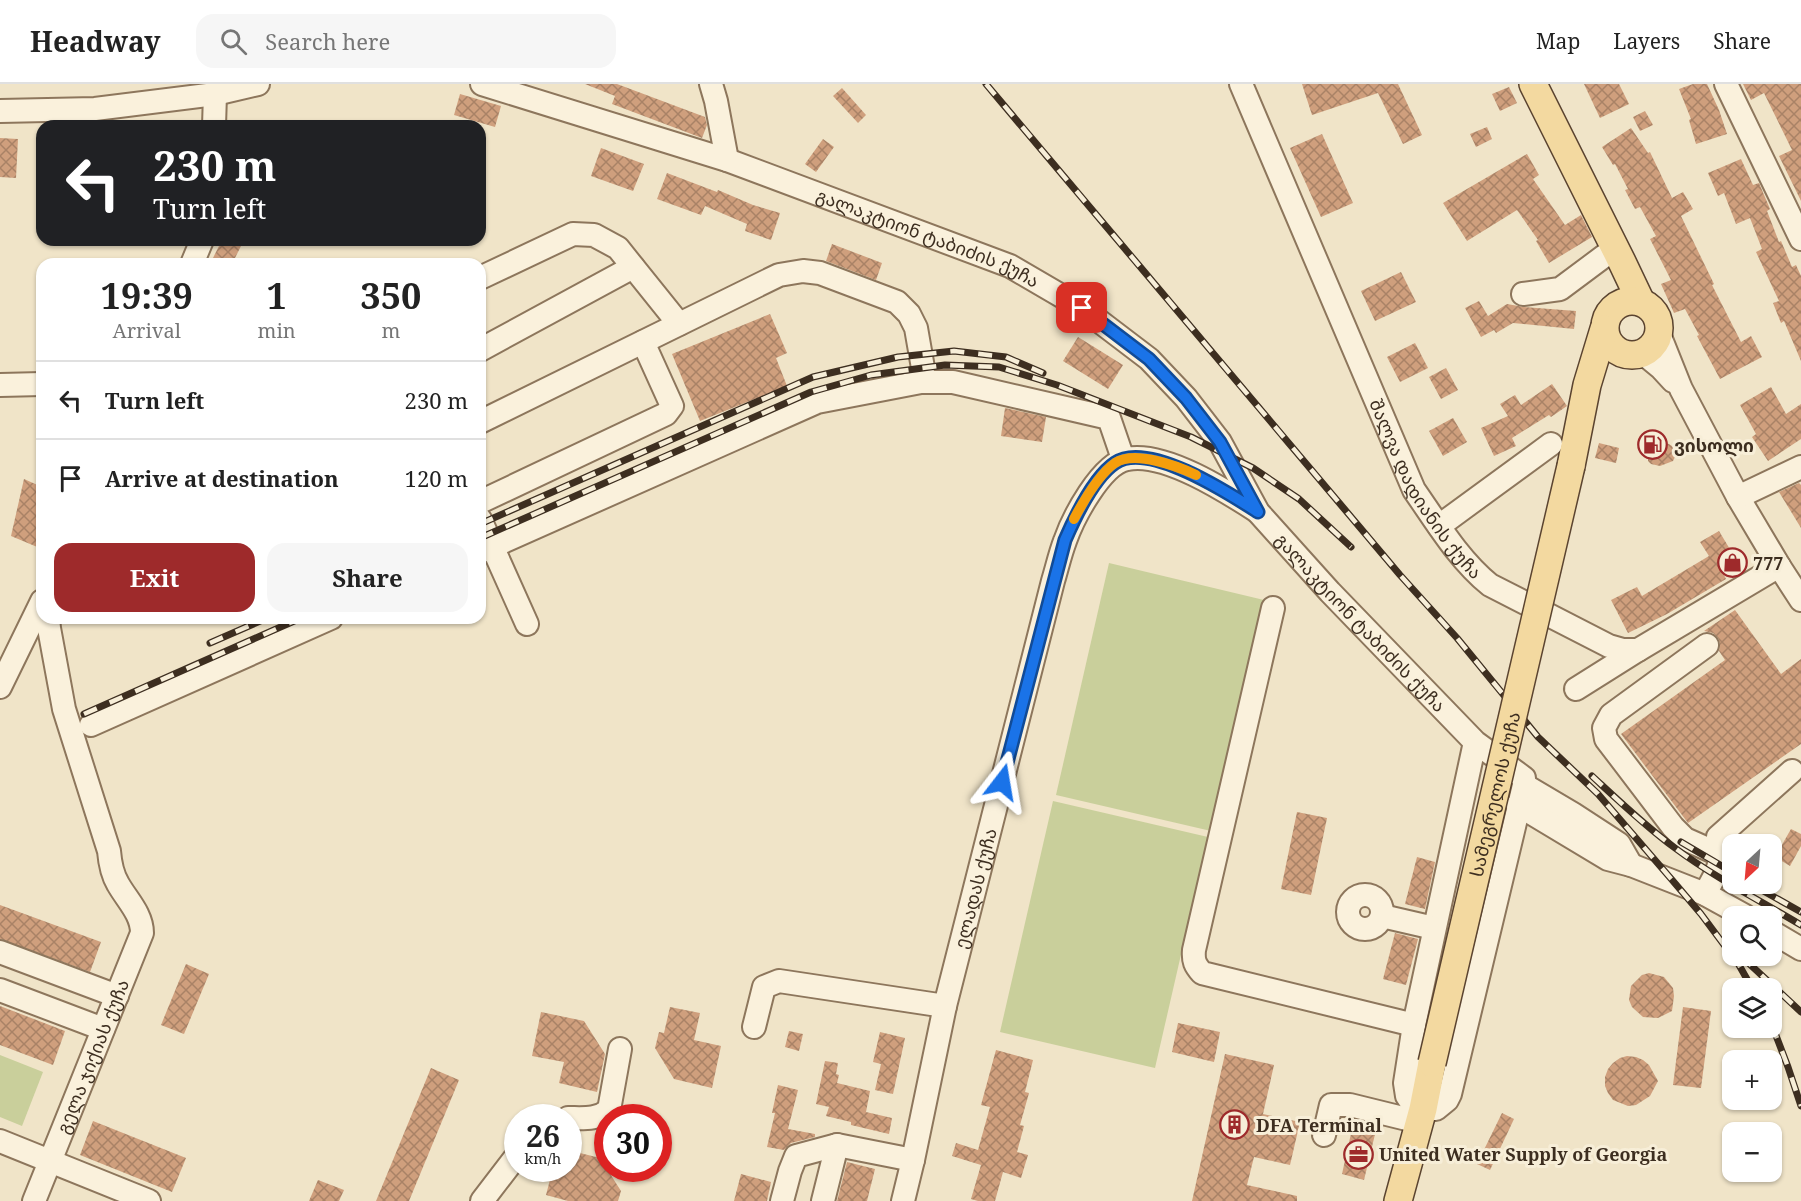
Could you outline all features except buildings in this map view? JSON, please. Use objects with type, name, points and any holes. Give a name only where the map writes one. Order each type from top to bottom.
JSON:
[{"type":"main road","points":[[1533,84],[1641,302]]},
{"type":"main road","name":"სამეგრელოს ქუჩა","points":[[1398,1201],[1421,1116],[1587,385],[1605,325],[1619,255]]},
{"type":"main road","points":[[1587,385],[1642,347],[1659,327],[1652,309],[1641,302],[1630,301],[1619,304],[1611,310],[1605,325],[1606,338],[1610,346],[1617,352],[1642,347]]},
{"type":"street","points":[[0,111],[95,108],[215,94],[258,84]]},
{"type":"street","points":[[711,84],[727,160]]},
{"type":"street","name":"შალვა დადიანის ქუჩა","points":[[1241,84],[1414,490],[1439,526],[1479,576],[1490,585],[1609,646],[1623,650],[1638,650]]},
{"type":"street","points":[[1726,84],[1801,239]]},
{"type":"street","name":"გალაკტიონ ტაბიძის ქუჩა","points":[[497,86],[727,160],[1010,266],[1082,308],[1149,359],[1186,398],[1220,442],[1258,512],[1330,592],[1475,742],[1524,778],[1521,795]]},
{"type":"street","points":[[214,120],[215,94]]},
{"type":"street","points":[[486,275],[573,234],[594,235],[618,248],[679,324]]},
{"type":"street","points":[[1523,294],[1560,289],[1619,255]]},
{"type":"street","points":[[486,347],[633,267]]},
{"type":"street","points":[[486,419],[779,275],[803,271],[820,273],[897,302],[909,314],[916,328],[923,368],[921,382]]},
{"type":"street","points":[[486,499],[666,414],[672,406],[643,342]]},
{"type":"street","points":[[1576,689],[1638,650],[1793,583],[1738,497],[1681,389],[1642,347]]},
{"type":"street","points":[[527,624],[486,549],[817,402],[921,382],[953,382],[1109,418],[1121,453],[1126,459],[1158,461],[1188,471],[1219,487],[1258,512]]},
{"type":"street","points":[[0,385],[36,384]]},
{"type":"street","points":[[1439,526],[1551,444]]},
{"type":"street","name":"ელადას ქუჩა","points":[[903,1201],[914,1160],[945,1006],[1065,540],[1075,517],[1102,476],[1115,463],[1126,459]]},
{"type":"street","points":[[1738,497],[1801,467]]},
{"type":"street","points":[[1273,608],[1193,959],[1202,974],[1414,1025]]},
{"type":"street","points":[[0,687],[36,613]]},
{"type":"street","name":"გელა ჯიქიას ქუჩა","points":[[34,1201],[142,933],[142,925],[136,912],[117,883],[111,868],[109,851],[64,709],[49,624]]},
{"type":"street","points":[[91,725],[318,624]]},
{"type":"street","points":[[1707,645],[1611,715],[1604,728],[1606,739],[1673,827],[1685,839],[1721,855]]},
{"type":"street","points":[[1421,1116],[1405,1090],[1414,1025],[1475,742]]},
{"type":"street","points":[[1705,894],[1720,865],[1718,837],[1792,771]]},
{"type":"street","points":[[1324,1135],[1331,1105],[1350,1104],[1421,1116],[1436,1109],[1447,1100],[1521,795],[1608,859],[1631,865],[1705,894],[1726,906]]},
{"type":"street","points":[[1382,916],[1434,928]]},
{"type":"street","points":[[1782,938],[1801,949]]},
{"type":"street","points":[[0,952],[117,996]]},
{"type":"street","points":[[754,1027],[764,987],[779,981],[945,1006]]},
{"type":"street","points":[[0,990],[103,1029]]},
{"type":"street","points":[[582,1118],[602,1116],[609,1110],[620,1049]]},
{"type":"street","points":[[0,1141],[149,1201]]},
{"type":"street","points":[[823,1201],[837,1146]]},
{"type":"street","points":[[782,1201],[796,1156],[837,1146],[914,1160]]},
{"type":"street","points":[[482,1201],[504,1172]]},
{"type":"green space","points":[[1109,563],[1264,600],[1211,831],[1056,795]]},
{"type":"green space","points":[[1053,801],[1208,837],[1155,1068],[1000,1032]]},
{"type":"green space","points":[[0,1055],[43,1072],[22,1126],[0,1117]]},
{"type":"railway","points":[[986,84],[1400,575],[1457,638],[1538,737],[1598,794],[1701,914],[1746,978]]},
{"type":"railway","points":[[486,521],[813,377],[898,357],[954,351],[1006,357],[1043,373]]},
{"type":"railway","points":[[486,535],[811,392],[871,375],[945,365],[999,367],[1057,385],[1191,437],[1253,468],[1299,499],[1351,547]]},
{"type":"railway","points":[[210,643],[253,624]]},
{"type":"railway","points":[[84,714],[287,624]]},
{"type":"railway","points":[[1592,776],[1643,822],[1690,859],[1801,925]]},
{"type":"railway","points":[[1681,842],[1722,866]]},
{"type":"railway","points":[[1769,894],[1801,912]]},
{"type":"railway","points":[[1752,966],[1801,1012]]},
{"type":"railway","points":[[1777,1038],[1801,1106]]},
{"type":"slow traffic","points":[[1074,519],[1102,476],[1115,463],[1126,459],[1158,461],[1196,475]]},
{"type":"place","name":"ვისოლი","points":[[1653,445]]},
{"type":"place","name":"777","points":[[1732,563]]},
{"type":"place","name":"DFA Terminal","points":[[1235,1125]]},
{"type":"place","name":"United Water Supply of Georgia","points":[[1358,1154]]},
{"type":"route","points":[[1002,782],[1065,540],[1075,517],[1102,476],[1115,463],[1126,459],[1158,461],[1194,474],[1258,512],[1220,442],[1186,398],[1149,359],[1082,308]]}]
